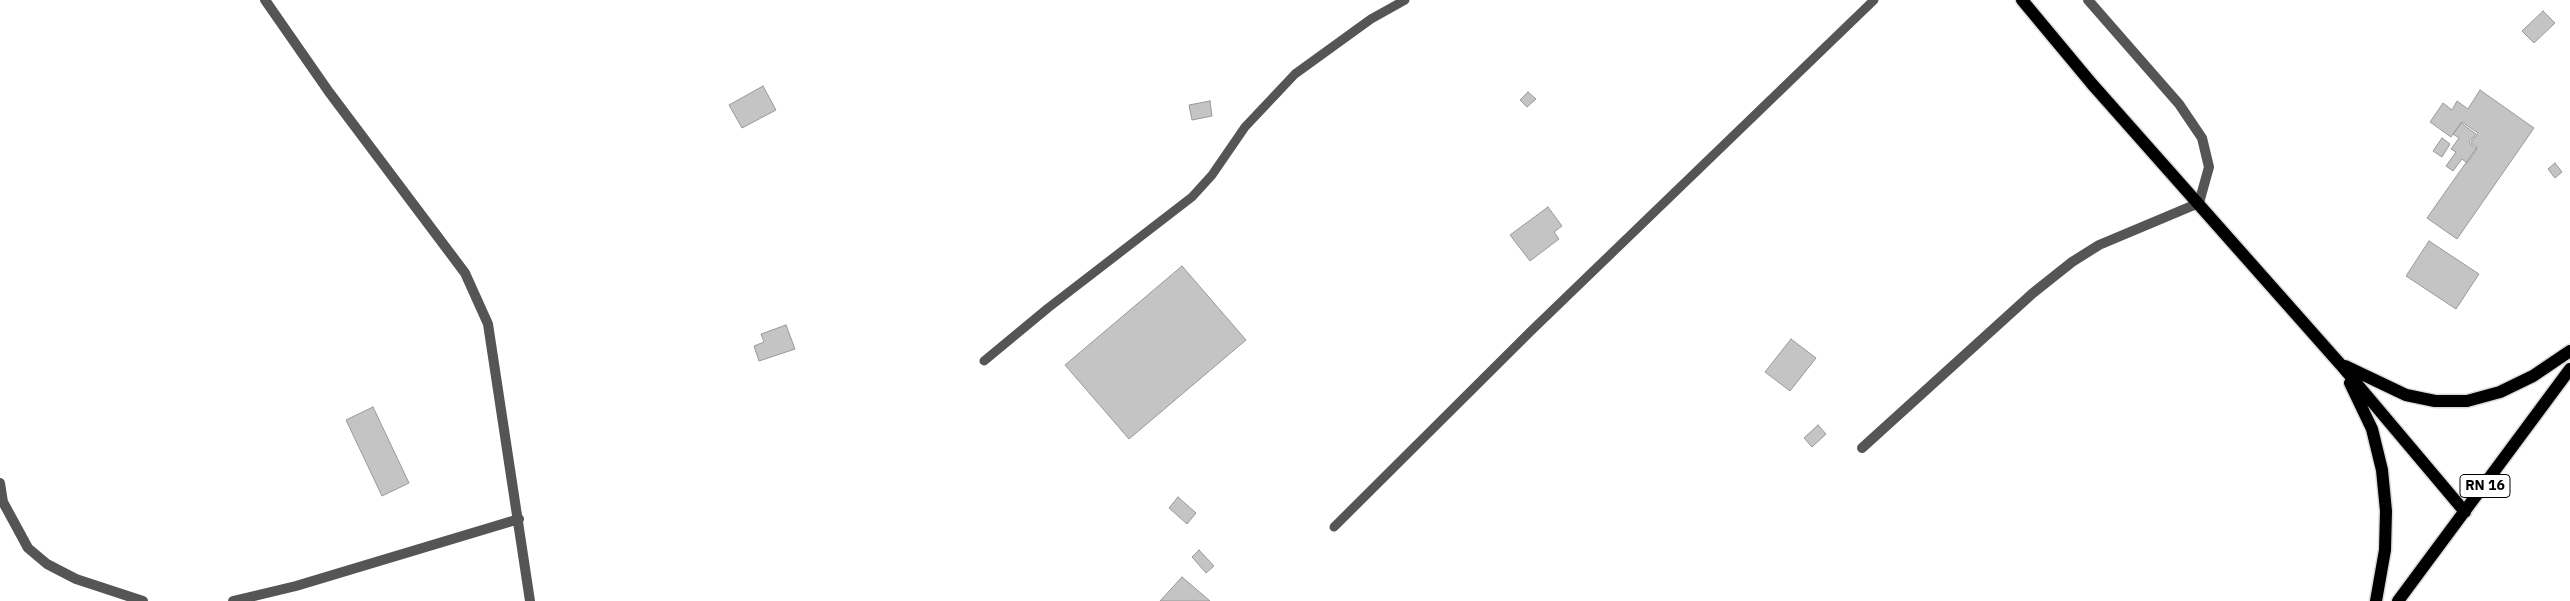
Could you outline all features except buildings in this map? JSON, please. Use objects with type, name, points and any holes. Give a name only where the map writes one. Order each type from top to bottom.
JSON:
[{"type":"main road","points":[[2022,0],[2092,84],[2340,364],[2465,512]]},
{"type":"main road","points":[[2340,364],[2406,396],[2435,400],[2467,401],[2500,392],[2533,376],[2570,351]]},
{"type":"main road","points":[[2340,364],[2372,429],[2382,470],[2386,511],[2385,550],[2376,601]]},
{"type":"main road","name":"RN 16","points":[[2398,601],[2570,369]]},
{"type":"street","points":[[265,0],[329,92],[465,273],[488,324],[530,601]]},
{"type":"street","points":[[1862,448],[2034,293],[2072,262],[2100,245],[2199,203],[2209,167],[2202,138],[2179,104],[2088,0]]},
{"type":"street","points":[[0,483],[3,502],[28,548],[47,564],[76,580],[143,601]]},
{"type":"street","points":[[233,601],[296,586],[519,519]]},
{"type":"lane","points":[[984,361],[1048,308],[1192,197],[1212,175],[1245,127],[1295,74],[1371,19],[1405,0]]},
{"type":"lane","points":[[1334,527],[1537,325],[1874,0]]}]
